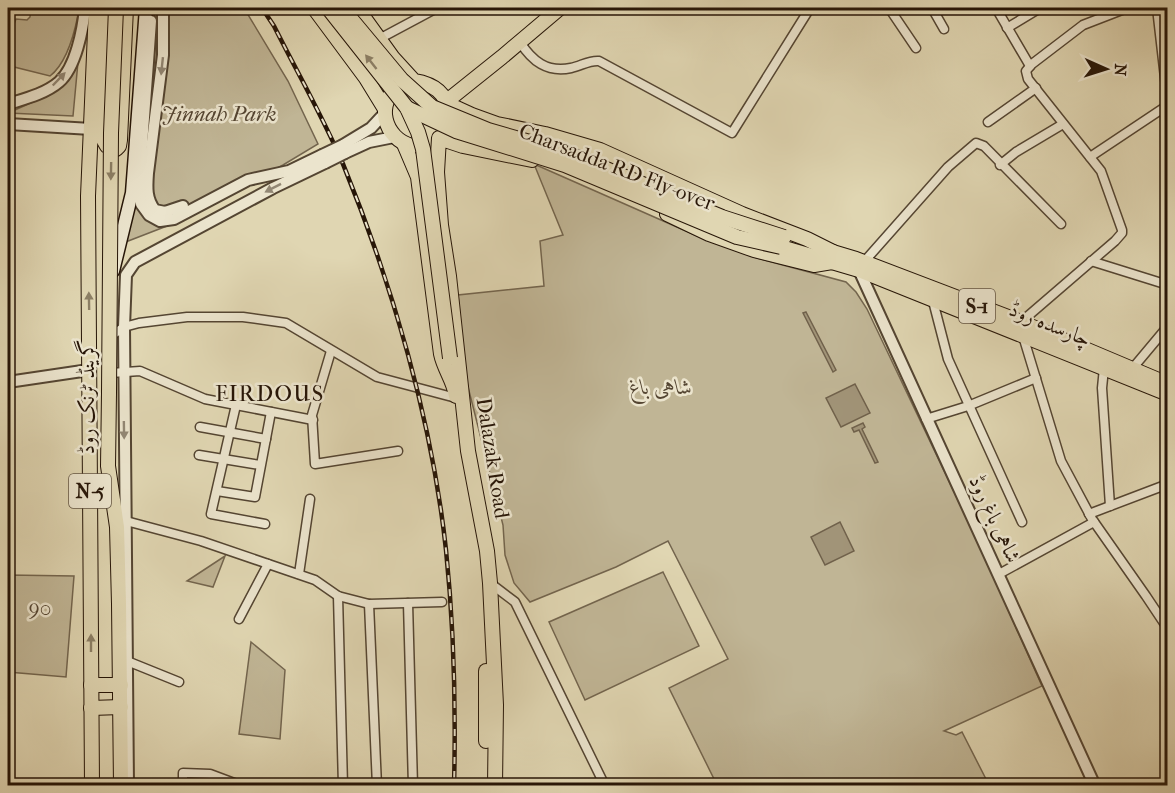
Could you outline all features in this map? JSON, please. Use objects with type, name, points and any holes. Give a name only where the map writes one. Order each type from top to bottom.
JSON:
[{"type":"main road","name":"گرینڈ ٹرنک روڈ","points":[[92,786],[88,196],[96,8]]},
{"type":"main road","points":[[105,8],[103,139],[107,146],[116,149],[120,140],[126,8]]},
{"type":"main road","name":"گرینڈ ٹرنک روڈ","points":[[116,8],[111,133],[108,466],[117,527],[121,786]]},
{"type":"main road","points":[[109,284],[132,193],[147,8]]},
{"type":"main road","name":"Charsadda RD Fly-over","points":[[342,8],[395,72],[432,106],[460,120],[566,152],[782,242]]},
{"type":"main road","points":[[357,8],[414,81]]},
{"type":"main road","points":[[447,102],[560,8]]},
{"type":"main road","points":[[320,9],[385,111]]},
{"type":"main road","points":[[320,9],[407,108],[418,132],[423,149],[455,391]]},
{"type":"main road","points":[[340,42],[349,44],[358,41],[366,34],[370,26]]},
{"type":"main road","points":[[414,81],[428,83],[439,90],[447,102],[449,116],[446,128],[439,138],[429,144],[416,147],[399,140],[387,127],[385,111],[390,95],[401,85],[414,81]]},
{"type":"main road","points":[[447,102],[472,116],[497,124],[545,134],[600,150],[742,214],[807,239],[833,257]]},
{"type":"main road","name":"Charsadda RD Fly-over","points":[[407,108],[456,131],[565,165],[737,237],[782,242]]},
{"type":"main road","points":[[439,138],[463,146],[541,162],[630,198],[709,234],[754,250],[814,265],[833,257]]},
{"type":"main road","name":"Dalazak Road","points":[[439,138],[437,172],[441,225],[449,276],[468,451],[487,551],[487,786]]},
{"type":"main road","name":"Dalazak Road","points":[[399,140],[418,177],[442,361],[455,391],[487,581],[496,705],[495,786]]},
{"type":"main road","name":"چارسدہ روڈ","points":[[782,242],[860,264],[1167,384]]},
{"type":"main road","name":"چارسدہ روڈ","points":[[860,264],[933,301],[1022,329],[1104,369],[1167,394]]},
{"type":"main road","points":[[93,685],[121,685]]},
{"type":"main road","points":[[93,708],[121,707]]},
{"type":"street","points":[[8,104],[38,94],[60,81],[73,60],[82,33],[85,8]]},
{"type":"street","points":[[147,8],[150,30],[140,197],[144,210],[154,219],[166,221],[174,219],[233,187],[255,178],[289,171],[324,159]]},
{"type":"street","points":[[162,8],[163,55],[148,173],[149,201],[155,210],[173,211],[224,185],[244,177],[255,178]]},
{"type":"street","points":[[379,39],[437,8]]},
{"type":"street","points":[[520,42],[527,55],[545,67],[571,68],[593,60],[599,61],[732,133],[810,8]]},
{"type":"street","points":[[889,8],[916,48]]},
{"type":"street","points":[[932,8],[944,29]]},
{"type":"street","points":[[996,8],[1030,66]]},
{"type":"street","points":[[1007,28],[1040,8]]},
{"type":"street","points":[[1127,8],[1083,25],[1026,71],[1026,75],[1101,171],[1122,233],[1022,329],[1061,461],[1094,522],[1167,630]]},
{"type":"street","points":[[1090,157],[1167,105],[1157,8]]},
{"type":"street","points":[[988,122],[1036,88]]},
{"type":"street","points":[[344,149],[371,128],[385,111]]},
{"type":"street","points":[[8,124],[91,129]]},
{"type":"street","points":[[1000,165],[1016,152],[1063,124]]},
{"type":"street","points":[[128,786],[123,372],[124,284],[128,270],[135,262],[344,149],[369,142],[399,140]]},
{"type":"street","points":[[860,264],[948,167],[976,143],[984,146],[1000,165],[1061,224]]},
{"type":"street","points":[[1091,261],[1167,285]]},
{"type":"street","name":"شاہی باغ روڈ","points":[[860,264],[926,419],[1095,786]]},
{"type":"street","points":[[933,301],[948,359],[1022,522]]},
{"type":"street","points":[[111,336],[124,327],[139,323],[187,317],[259,318],[286,323],[377,376],[455,391]]},
{"type":"street","points":[[1132,369],[1167,326]]},
{"type":"street","points":[[332,351],[312,415],[315,464],[398,451]]},
{"type":"street","points":[[1104,369],[1102,388],[1110,506]]},
{"type":"street","points":[[8,382],[89,370]]},
{"type":"street","points":[[111,373],[140,371],[205,399],[313,420]]},
{"type":"street","points":[[926,419],[968,406],[1036,378]]},
{"type":"street","points":[[236,405],[211,514],[265,524]]},
{"type":"street","points":[[217,491],[255,497],[271,412]]},
{"type":"street","points":[[200,427],[266,439]]},
{"type":"street","points":[[199,455],[260,465]]},
{"type":"street","points":[[1089,514],[1167,484]]},
{"type":"street","points":[[299,574],[310,499]]},
{"type":"street","points":[[126,521],[201,541],[299,574],[315,580],[338,596],[369,604],[442,602]]},
{"type":"street","points":[[999,574],[1094,522]]},
{"type":"street","points":[[239,619],[268,564]]},
{"type":"street","points":[[487,581],[515,602],[605,786]]},
{"type":"street","points":[[338,596],[343,786]]},
{"type":"street","points":[[408,603],[413,786]]},
{"type":"street","points":[[369,604],[377,786]]},
{"type":"street","points":[[127,660],[179,682]]},
{"type":"street","points":[[183,786],[183,773],[210,774],[242,786]]},
{"type":"green space","points":[[31,8],[64,8],[78,15],[69,48],[56,70],[50,76],[14,67],[8,99],[8,40],[16,19],[27,20],[30,17]]},
{"type":"green space","name":"Jinnah Park","points":[[155,8],[244,8],[288,81],[318,144],[185,219],[123,243],[153,48]]},
{"type":"green space","points":[[78,62],[73,116],[8,113],[44,97]]},
{"type":"green space","name":"شاہی باغ","points":[[534,164],[695,235],[757,258],[846,282],[856,292],[867,309],[977,540],[1042,686],[944,731],[956,735],[962,732],[989,785],[717,785],[669,688],[728,659],[668,541],[616,567],[530,602],[514,583],[505,555],[503,525],[466,379],[458,295],[544,286],[540,241],[563,235]]},
{"type":"green space","points":[[225,556],[213,587],[187,581]]},
{"type":"green space","points":[[663,572],[699,646],[585,700],[549,622]]},
{"type":"green space","name":"90","points":[[8,575],[74,576],[66,677],[8,672]]},
{"type":"green space","points":[[251,642],[285,670],[280,739],[239,734]]},
{"type":"shaded area","points":[[806,312],[836,370],[833,372],[803,313]]},
{"type":"shaded area","points":[[855,384],[870,413],[841,427],[826,398]]},
{"type":"shaded area","points":[[863,423],[865,427],[862,429],[878,462],[875,463],[859,430],[854,432],[852,428]]},
{"type":"shaded area","points":[[840,522],[854,551],[825,565],[811,537]]},
{"type":"waterway","points":[[1166,8],[1168,21]]},
{"type":"railway","points":[[262,8],[274,26],[343,164],[378,257],[408,353],[431,452],[446,550],[454,668],[454,786]]},
{"type":"district","name":"FIRDOUS","points":[[270,394]]}]
